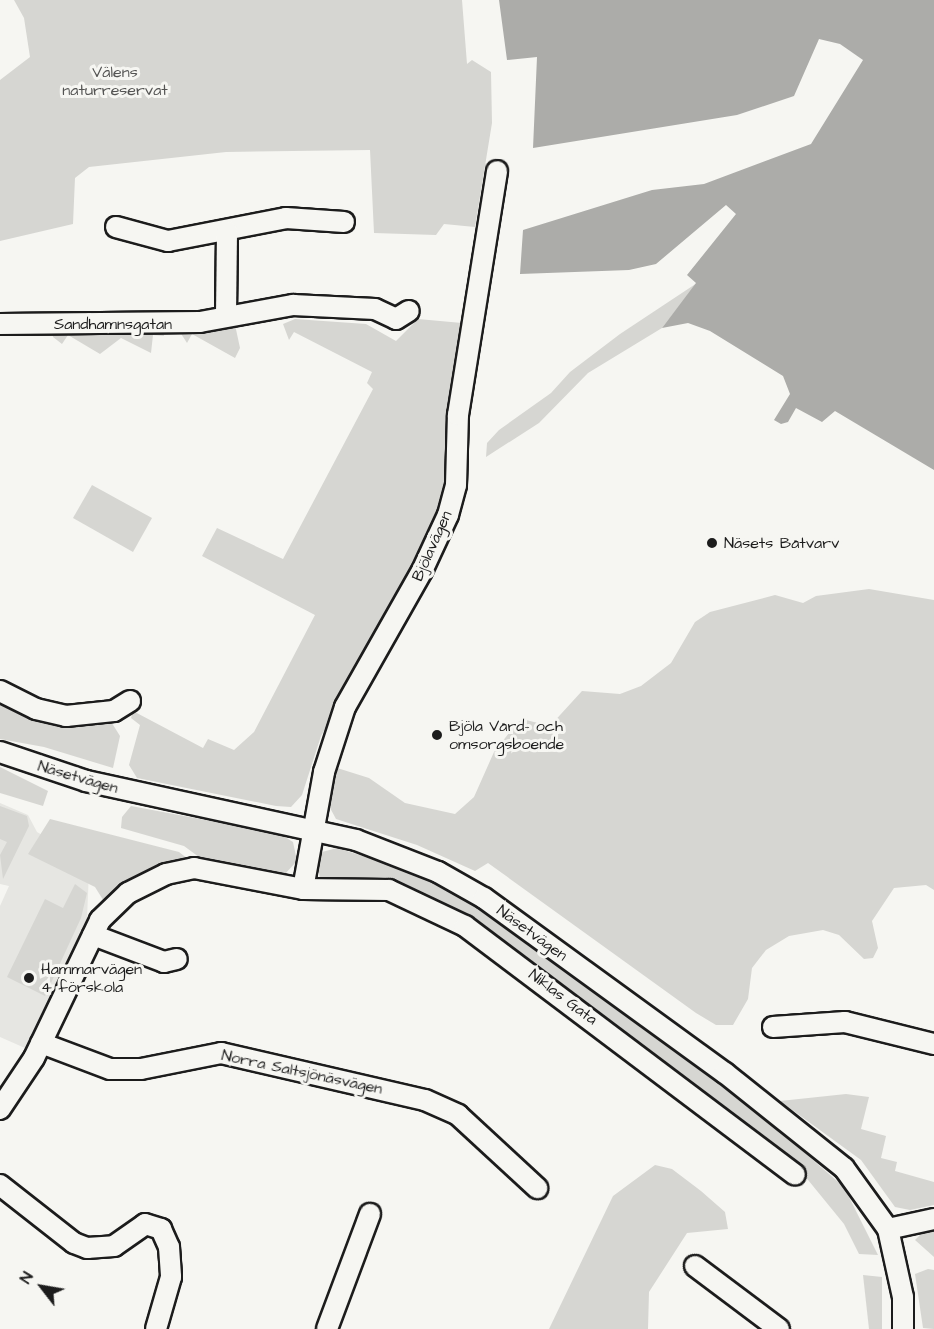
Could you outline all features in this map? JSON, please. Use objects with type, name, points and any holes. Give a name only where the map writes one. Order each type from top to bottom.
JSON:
[{"type":"street","name":"Bjölavägen","points":[[303,889],[324,772],[345,707],[448,515],[456,485],[458,415],[497,171]]},
{"type":"street","points":[[116,227],[168,241],[286,218],[344,222]]},
{"type":"street","points":[[226,315],[227,231]]},
{"type":"street","name":"Sandhamnsgatan","points":[[0,324],[168,324],[293,305],[375,309],[396,319],[409,311]]},
{"type":"street","points":[[0,691],[36,709],[66,716],[114,711],[130,701]]},
{"type":"street","name":"Näsetvägen","points":[[0,752],[86,781],[313,830],[402,856],[484,898],[825,1151],[859,1185],[888,1229],[903,1297],[903,1329]]},
{"type":"street","name":"Niklas Gata","points":[[0,1109],[41,1043],[100,920],[128,893],[183,869],[212,869],[303,889],[389,890],[465,926],[795,1175]]},
{"type":"street","points":[[93,935],[164,962],[177,959]]},
{"type":"street","points":[[773,1027],[845,1022],[934,1044]]},
{"type":"street","name":"Norra Saltsjönäsvägen","points":[[41,1043],[110,1069],[141,1069],[221,1053],[425,1100],[458,1115],[537,1188]]},
{"type":"street","points":[[0,1185],[74,1243],[104,1249],[145,1224],[163,1231],[171,1277],[156,1329]]},
{"type":"street","points":[[327,1329],[370,1214]]},
{"type":"street","points":[[888,1229],[934,1219]]},
{"type":"street","points":[[695,1266],[779,1329]]},
{"type":"shaded area","points":[[499,0],[934,0],[934,470],[835,411],[822,422],[796,408],[788,422],[781,424],[774,420],[790,394],[783,376],[710,331],[688,323],[662,328],[696,283],[687,275],[736,214],[726,205],[656,264],[629,270],[520,274],[523,230],[652,190],[704,184],[811,144],[863,60],[840,44],[819,39],[794,96],[737,115],[533,148],[537,57],[507,60]]},
{"type":"shaded area","name":"Hammarvägen 4 förskola","points":[[0,803],[28,815],[37,832],[84,859],[89,870],[87,919],[25,1048],[0,1037],[0,906],[9,886],[0,884]]},
{"type":"green space","name":"Välens naturreservat","points":[[14,0],[462,0],[467,64],[472,60],[491,72],[492,123],[475,227],[444,224],[436,235],[374,233],[370,150],[226,152],[89,167],[75,178],[73,224],[0,241],[0,80],[30,57],[24,18]]},
{"type":"green space","points":[[697,283],[662,328],[588,373],[539,423],[486,457],[487,443],[499,430],[551,393],[570,372],[620,334]]},
{"type":"green space","points":[[295,319],[366,324],[396,341],[418,319],[462,323],[445,438],[447,497],[436,528],[321,736],[302,795],[291,807],[276,806],[137,778],[129,765],[140,725],[131,718],[133,711],[203,748],[208,739],[234,750],[254,732],[315,615],[202,556],[217,528],[283,559],[373,389],[367,383],[372,372],[294,332],[289,340],[283,324]]},
{"type":"green space","points":[[234,320],[240,348],[235,358],[192,334],[187,343],[178,329]]},
{"type":"green space","points":[[52,328],[163,332],[164,336],[153,335],[151,353],[121,338],[100,354],[68,335],[62,344],[53,337]]},
{"type":"green space","points":[[92,485],[152,518],[133,552],[73,518]]},
{"type":"green space","points":[[869,589],[934,600],[934,890],[926,885],[894,888],[872,921],[878,948],[873,958],[864,959],[839,935],[823,930],[789,936],[766,950],[752,968],[748,999],[733,1025],[716,1025],[696,1013],[488,863],[475,871],[417,845],[336,819],[329,806],[334,767],[369,778],[405,803],[455,814],[474,797],[494,752],[522,719],[550,726],[582,691],[620,694],[641,686],[671,663],[695,622],[710,612],[775,595],[803,603],[816,596]]},
{"type":"green space","points":[[0,697],[110,720],[120,736],[113,768],[44,747],[0,739]]},
{"type":"green space","points":[[0,767],[48,791],[43,806],[0,793]]},
{"type":"green space","points":[[0,806],[27,816],[29,826],[3,879],[0,855],[7,842],[0,839]]},
{"type":"green space","points":[[131,806],[280,834],[293,842],[297,861],[284,875],[203,860],[184,846],[121,828],[122,817]]},
{"type":"green space","points":[[50,819],[179,852],[188,859],[105,903],[95,887],[28,854]]},
{"type":"green space","points":[[337,848],[414,872],[495,915],[708,1069],[844,1187],[878,1255],[859,1254],[844,1224],[804,1175],[460,917],[320,879],[317,859],[322,852]]},
{"type":"green space","points":[[75,884],[87,893],[81,918],[45,996],[7,977],[45,899],[63,908]]},
{"type":"green space","points":[[846,1094],[869,1097],[861,1129],[886,1136],[881,1158],[897,1162],[895,1171],[934,1182],[934,1205],[910,1210],[895,1207],[861,1160],[780,1101]]},
{"type":"green space","points":[[655,1165],[672,1169],[725,1212],[728,1229],[687,1233],[649,1292],[648,1329],[549,1329],[613,1196]]},
{"type":"green space","points":[[934,1230],[934,1257],[915,1240],[924,1231]]},
{"type":"green space","points":[[928,1269],[934,1270],[934,1329],[923,1328],[915,1274]]},
{"type":"green space","points":[[863,1275],[882,1277],[882,1329],[869,1329]]},
{"type":"place","name":"Näsets Båtvarv","points":[[712,543]]},
{"type":"place","name":"Bjöla Vård- och omsorgsboende","points":[[437,735]]},
{"type":"place","name":"Hammarvägen 4 förskola","points":[[29,978]]}]
